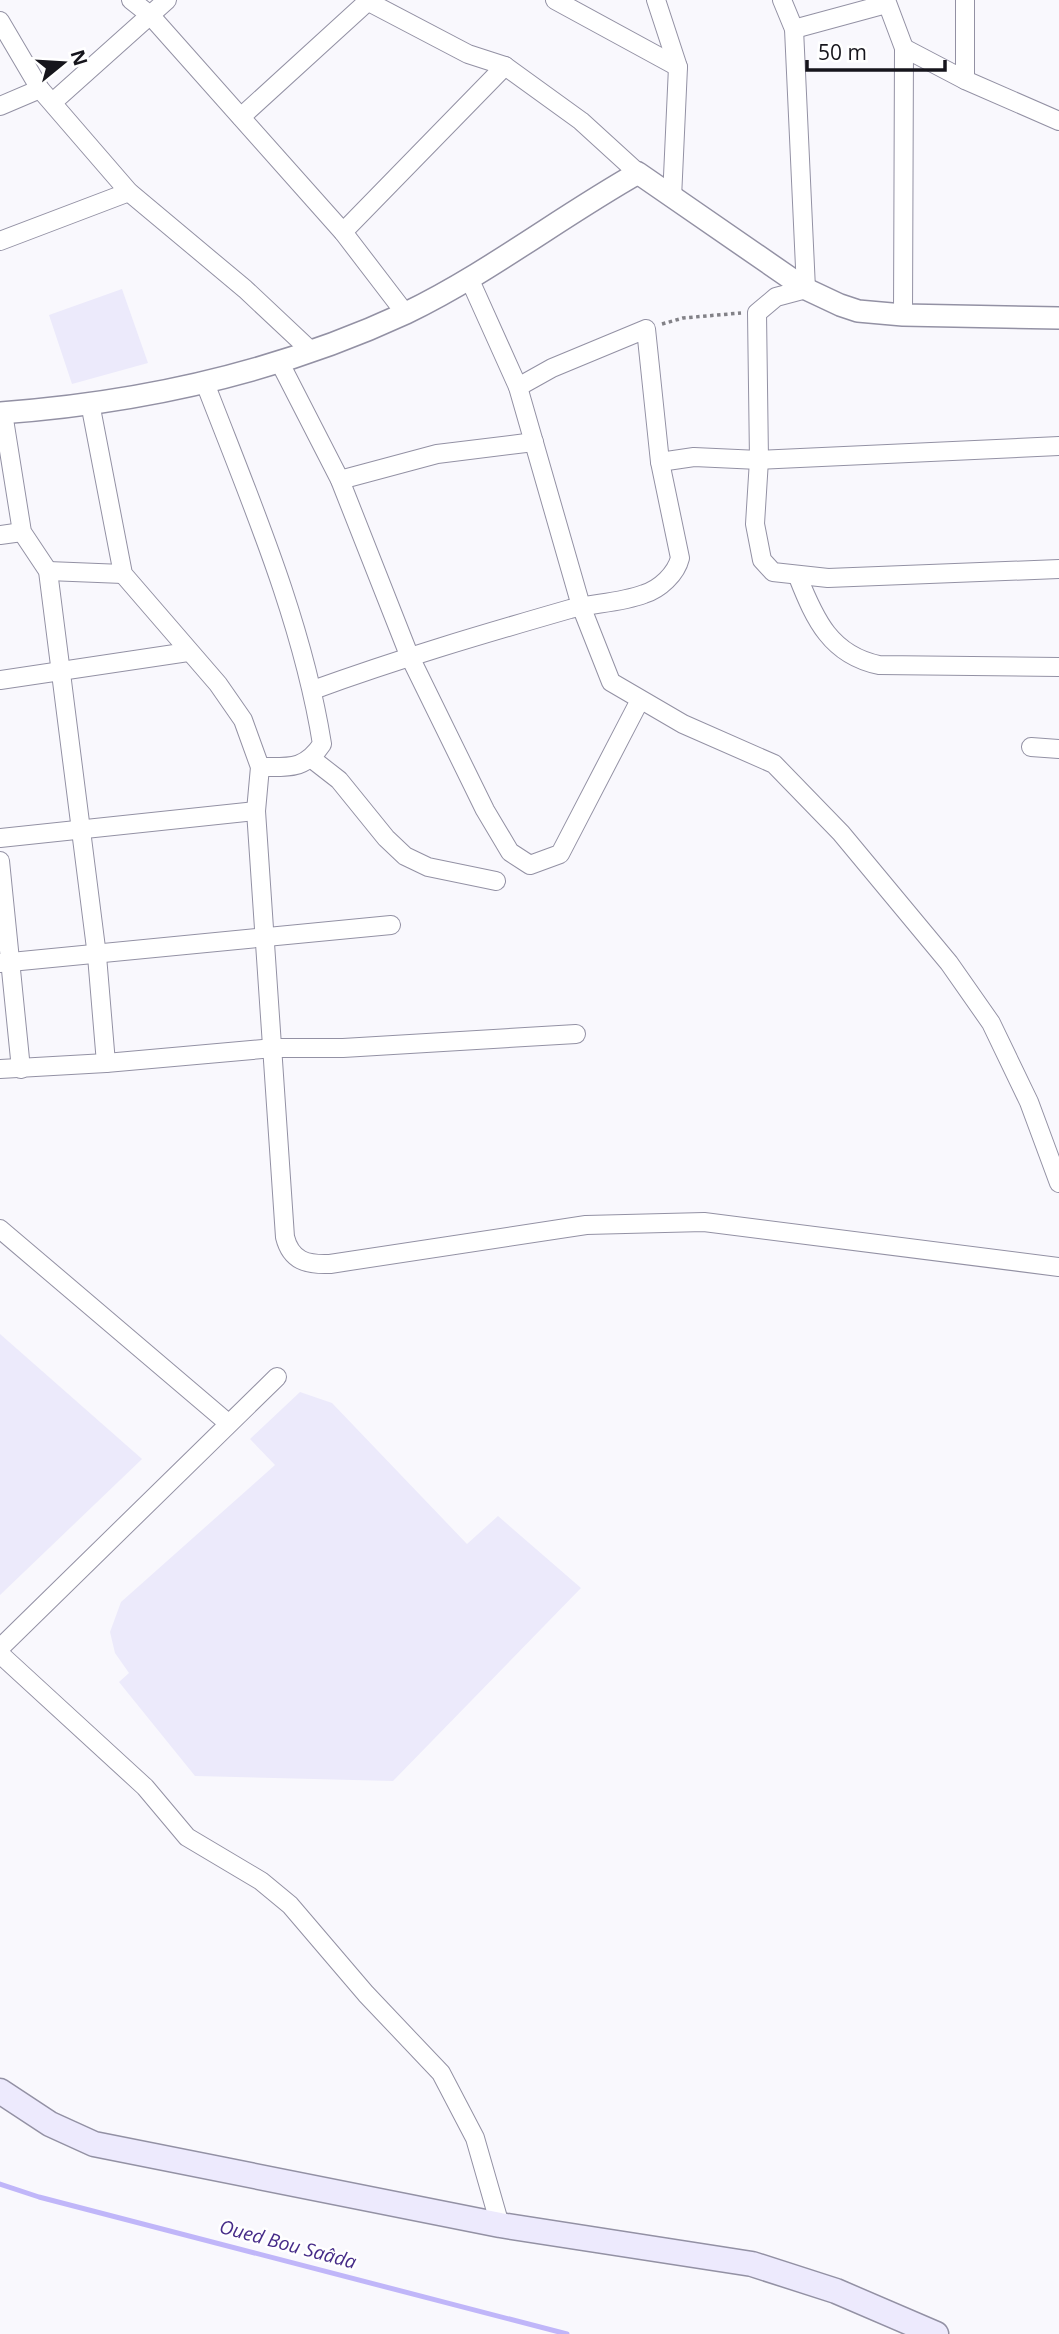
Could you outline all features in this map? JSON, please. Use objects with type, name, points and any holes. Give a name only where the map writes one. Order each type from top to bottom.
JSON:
[{"type":"main road","points":[[0,2091],[50,2124],[94,2144],[500,2225],[752,2264],[836,2291],[936,2334]]},
{"type":"street","points":[[131,0],[150,15],[344,232],[405,313]]},
{"type":"street","points":[[0,106],[46,96],[167,0]]},
{"type":"street","points":[[555,0],[678,67]]},
{"type":"street","points":[[656,0],[678,67],[672,198]]},
{"type":"street","points":[[782,0],[794,29],[806,289]]},
{"type":"street","points":[[965,0],[965,80]]},
{"type":"street","points":[[241,117],[366,1],[468,54],[505,66],[581,121],[638,173],[806,289],[858,311],[903,315],[1059,318]]},
{"type":"street","points":[[794,29],[886,2],[904,48],[903,315]]},
{"type":"street","points":[[0,22],[46,96],[129,192],[245,289],[310,350]]},
{"type":"street","points":[[904,48],[965,80],[1059,121]]},
{"type":"street","points":[[344,232],[505,66]]},
{"type":"street","points":[[106,1063],[97,956],[48,571],[22,532],[2,413],[90,403],[205,383],[280,363],[405,313],[469,278],[638,173]]},
{"type":"street","points":[[0,241],[129,192]]},
{"type":"street","points":[[469,278],[518,387],[555,507],[581,606],[611,682],[683,724],[774,764],[841,832],[949,962],[991,1023],[1029,1102],[1059,1183]]},
{"type":"street","points":[[806,289],[776,297],[757,313],[759,460],[755,524],[762,560],[773,572],[798,577],[1059,569]]},
{"type":"street","points":[[313,690],[409,655],[581,606],[644,594],[665,582],[678,567],[680,558],[660,462],[646,329],[552,368],[518,387]]},
{"type":"street","points":[[280,363],[340,480],[409,655],[485,810],[510,852],[530,865],[559,854],[640,700]]},
{"type":"street","points":[[205,383],[260,528],[313,690],[321,744],[312,759],[293,766],[260,767]]},
{"type":"street","points":[[90,403],[123,574],[218,684],[243,720],[260,767],[256,811],[285,1237],[288,1250],[298,1260],[312,1265],[586,1226],[704,1222],[1059,1267]]},
{"type":"street","points":[[340,480],[437,454],[534,442]]},
{"type":"street","points":[[660,462],[694,457],[759,460],[1059,446]]},
{"type":"street","points":[[0,535],[22,532]]},
{"type":"street","points":[[48,571],[123,574]]},
{"type":"street","points":[[798,577],[808,602],[827,634],[857,660],[879,665],[1059,667]]},
{"type":"street","points":[[0,680],[188,652]]},
{"type":"street","points":[[1031,747],[1059,749]]},
{"type":"street","points":[[312,759],[339,780],[386,838],[405,856],[428,867],[496,881]]},
{"type":"street","points":[[0,838],[80,827],[256,811]]},
{"type":"street","points":[[0,861],[5,963],[21,1069]]},
{"type":"street","points":[[5,963],[391,925]]},
{"type":"street","points":[[0,1069],[106,1063],[274,1048],[343,1048],[576,1034]]},
{"type":"street","points":[[0,1229],[228,1423]]},
{"type":"street","points":[[0,1648],[277,1377]]},
{"type":"street","points":[[0,1654],[145,1787],[187,1837],[261,1881],[290,1905],[366,1994],[441,2073],[456,2098],[484,2163],[500,2225]]},
{"type":"path","points":[[646,329],[683,318],[757,313]]},
{"type":"shaded area","points":[[122,289],[148,363],[72,384],[49,315]]},
{"type":"shaded area","points":[[0,1334],[142,1459],[0,1595]]},
{"type":"shaded area","points":[[300,1392],[332,1403],[467,1544],[498,1516],[581,1588],[393,1781],[195,1776],[119,1682],[129,1673],[115,1653],[110,1632],[121,1602],[275,1465],[250,1439]]},
{"type":"waterway","name":"Oued Bou Saâda","points":[[0,2184],[39,2197],[567,2334]]}]
